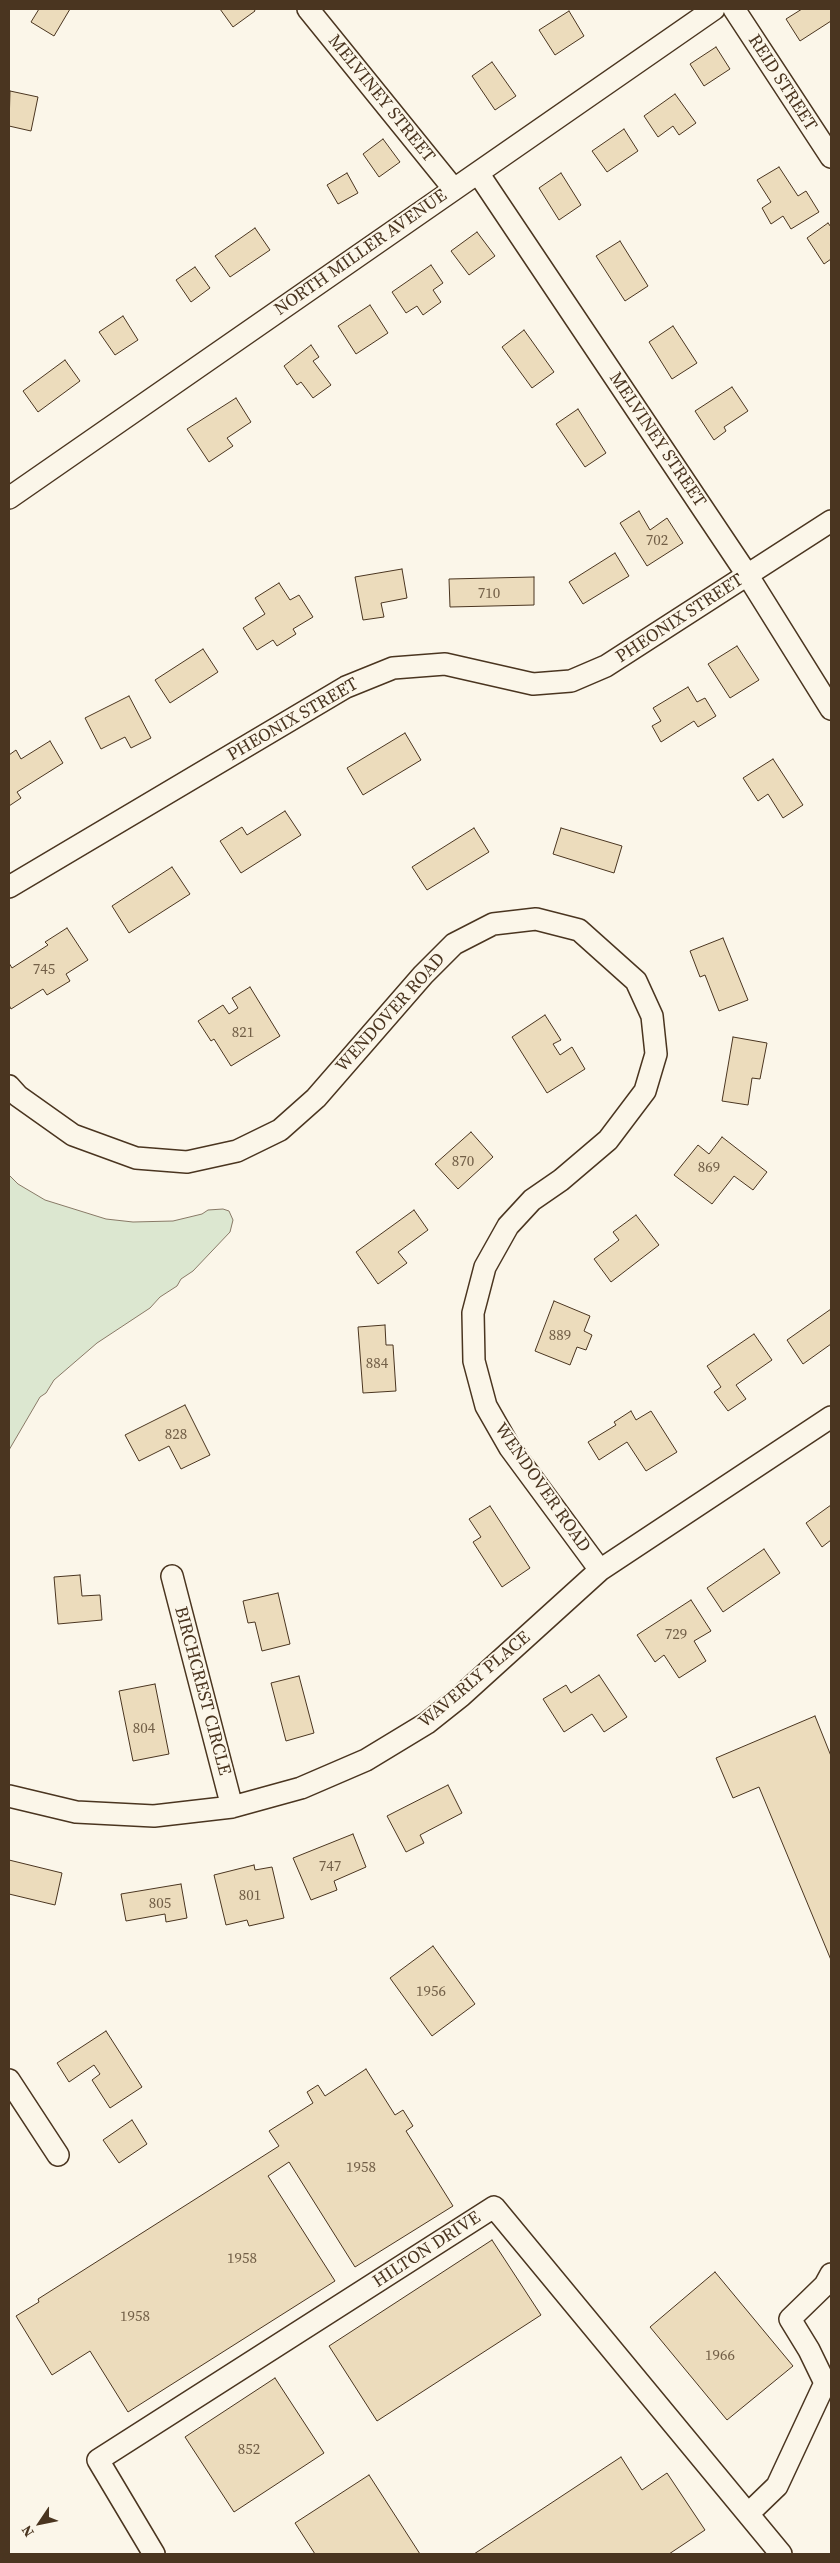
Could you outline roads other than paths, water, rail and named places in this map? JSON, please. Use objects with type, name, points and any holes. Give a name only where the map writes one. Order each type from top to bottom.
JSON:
[{"type":"street","name":"MELVINEY STREET","points":[[308,9],[453,188]]},
{"type":"street","name":"NORTH MILLER AVENUE","points":[[9,498],[453,188],[478,174],[714,9]]},
{"type":"street","name":"REID STREET","points":[[734,9],[831,157]]},
{"type":"street","name":"MELVINEY STREET","points":[[478,174],[748,576],[831,709]]},
{"type":"street","name":"PHEONIX STREET","points":[[9,887],[346,687],[394,668],[445,664],[533,684],[571,681],[606,666],[831,522]]},
{"type":"street","name":"WENDOVER ROAD","points":[[9,1086],[18,1096],[73,1135],[136,1158],[187,1162],[237,1151],[280,1130],[316,1098],[422,975],[454,944],[493,924],[536,919],[579,930],[636,981],[652,1016],[656,1054],[645,1092],[608,1140],[561,1180],[532,1200],[508,1226],[485,1268],[473,1313],[474,1361],[486,1406],[510,1448],[600,1570]]},
{"type":"street","name":"WAVERLY PLACE","points":[[9,1796],[76,1812],[154,1816],[232,1807],[301,1788],[366,1760],[427,1723],[460,1696],[600,1570],[831,1417]]},
{"type":"street","name":"BIRCHCREST CIRCLE","points":[[172,1576],[232,1807]]},
{"type":"street","points":[[9,2080],[58,2155]]},
{"type":"street","name":"HILTON DRIVE","points":[[154,2554],[98,2460],[494,2207],[749,2513],[780,2554]]},
{"type":"street","points":[[749,2513],[776,2486],[825,2383],[809,2350],[790,2319],[825,2285],[831,2274]]}]
